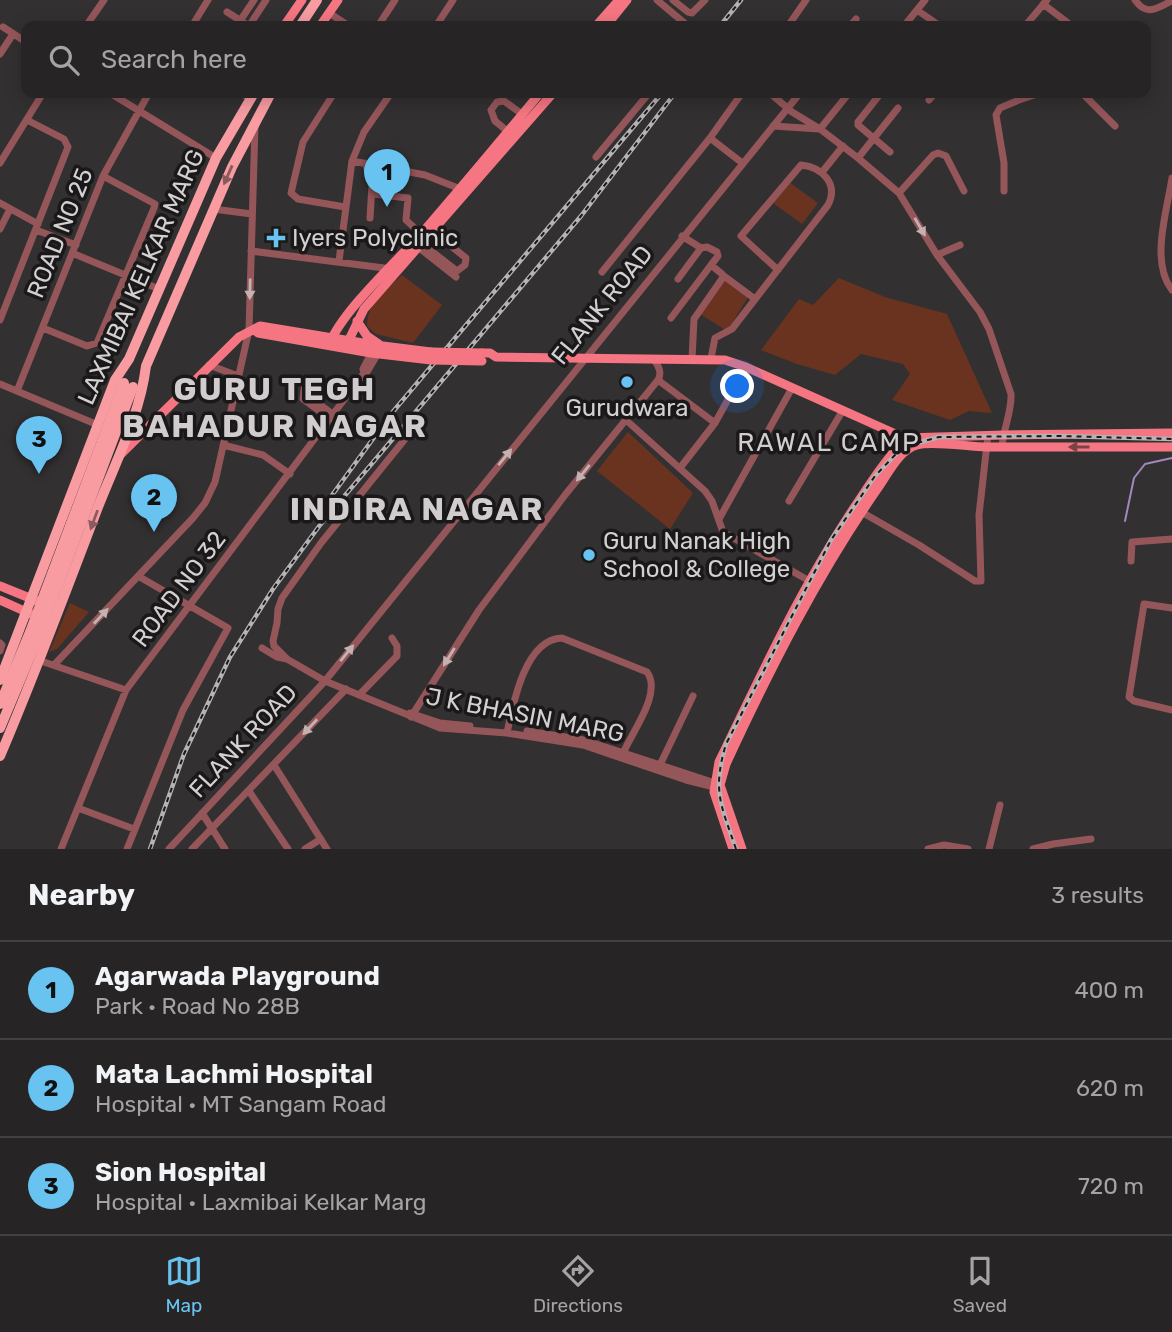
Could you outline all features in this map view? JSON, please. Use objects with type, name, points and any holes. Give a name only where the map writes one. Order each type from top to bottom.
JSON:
[{"type":"highway","points":[[304,21],[319,0]]},
{"type":"highway","points":[[308,21],[319,0]]},
{"type":"highway","name":"LAXMIBAI KELKAR MARG","points":[[2,670],[12,651],[115,380],[129,359],[216,158],[252,98]]},
{"type":"highway","name":"LAXMIBAI KELKAR MARG","points":[[0,756],[55,625],[119,456],[143,391],[146,366],[232,166],[268,98]]},
{"type":"highway","points":[[0,728],[39,635],[129,385],[129,359]]},
{"type":"highway","points":[[0,704],[129,385],[146,366]]},
{"type":"main road","points":[[287,21],[302,0]]},
{"type":"main road","points":[[323,21],[338,0]]},
{"type":"main road","points":[[600,21],[619,0]]},
{"type":"main road","points":[[610,21],[627,0]]},
{"type":"main road","points":[[511,134],[536,98]]},
{"type":"main road","points":[[331,341],[393,270],[423,241],[511,134],[548,98]]},
{"type":"main road","points":[[346,344],[363,309],[393,270],[423,241]]},
{"type":"main road","points":[[357,321],[376,350]]},
{"type":"main road","points":[[119,456],[239,337],[260,326],[376,350],[431,356],[482,357],[490,353],[496,357],[725,360],[844,410],[916,445]]},
{"type":"main road","points":[[733,849],[717,804],[717,786],[726,764],[813,583],[887,458],[906,438],[1172,433]]},
{"type":"main road","points":[[1118,434],[1118,447]]},
{"type":"main road","points":[[858,510],[900,457],[916,445],[1172,447]]},
{"type":"main road","points":[[0,586],[60,610]]},
{"type":"main road","points":[[0,600],[55,625]]},
{"type":"main road","points":[[717,786],[742,849]]},
{"type":"street","points":[[89,21],[104,0]]},
{"type":"street","points":[[195,21],[208,0]]},
{"type":"street","points":[[381,21],[396,0]]},
{"type":"street","points":[[439,21],[453,0]]},
{"type":"street","points":[[657,0],[682,21]]},
{"type":"street","points":[[673,0],[692,13],[705,0]]},
{"type":"street","points":[[791,21],[806,0]]},
{"type":"street","points":[[908,21],[925,0]]},
{"type":"street","points":[[1135,0],[1141,9],[1146,11],[1172,1]]},
{"type":"street","points":[[227,12],[240,21],[254,1],[263,5],[252,21]]},
{"type":"street","points":[[1030,21],[1045,2],[1066,21]]},
{"type":"street","points":[[917,10],[933,21]]},
{"type":"street","points":[[329,13],[341,21]]},
{"type":"street","points":[[3,27],[21,38]]},
{"type":"street","points":[[0,54],[13,34]]},
{"type":"street","points":[[0,163],[40,98]]},
{"type":"street","points":[[118,98],[216,158]]},
{"type":"street","name":"ROAD NO 25","points":[[17,391],[103,176],[146,98]]},
{"type":"street","points":[[331,98],[303,142],[291,193],[298,200],[345,207]]},
{"type":"street","points":[[340,261],[352,161],[364,132],[388,98]]},
{"type":"street","points":[[596,157],[645,98]]},
{"type":"street","points":[[602,272],[710,138],[738,98]]},
{"type":"street","points":[[776,98],[843,146],[899,193],[937,255],[971,297],[989,329],[1010,394],[1011,404],[1002,447]]},
{"type":"street","name":"FLANK ROAD","points":[[169,849],[325,681],[741,162],[790,110],[797,98]]},
{"type":"street","points":[[820,129],[845,98]]},
{"type":"street","points":[[877,98],[858,122],[860,128],[890,152]]},
{"type":"street","points":[[1004,191],[1004,163],[996,115],[1000,108],[1015,98]]},
{"type":"street","points":[[1087,98],[1115,126]]},
{"type":"street","points":[[511,134],[493,118],[491,110],[495,104],[505,101],[523,114]]},
{"type":"street","points":[[858,158],[898,108]]},
{"type":"street","points":[[790,110],[792,127]]},
{"type":"street","points":[[0,320],[68,147],[64,139],[27,120]]},
{"type":"street","points":[[54,665],[205,503],[215,482],[251,330],[255,122]]},
{"type":"street","points":[[773,126],[820,129]]},
{"type":"street","points":[[710,138],[741,162]]},
{"type":"street","points":[[823,171],[843,146]]},
{"type":"street","points":[[899,193],[933,155],[938,153],[946,156],[964,191]]},
{"type":"street","points":[[352,161],[425,175],[463,190]]},
{"type":"street","points":[[365,163],[373,194],[370,218]]},
{"type":"street","points":[[711,358],[715,338],[732,329],[778,270],[831,200],[831,187],[823,171],[813,166],[801,165],[741,236],[778,270]]},
{"type":"street","points":[[43,328],[88,346],[97,343],[155,204],[103,176]]},
{"type":"street","points":[[1172,178],[1161,260],[1164,279],[1172,290]]},
{"type":"street","points":[[373,194],[408,198],[406,220],[456,276]]},
{"type":"street","points":[[0,203],[37,227],[76,245]]},
{"type":"street","points":[[0,229],[10,208]]},
{"type":"street","points":[[213,209],[252,214]]},
{"type":"street","points":[[671,318],[718,256],[717,252],[707,247],[701,248],[682,236]]},
{"type":"street","points":[[423,241],[466,258],[465,265],[457,271],[423,241]]},
{"type":"street","points":[[415,260],[423,241]]},
{"type":"street","points":[[937,255],[960,245]]},
{"type":"street","points":[[678,279],[701,248]]},
{"type":"street","points":[[251,251],[393,270]]},
{"type":"street","points":[[72,253],[159,289]]},
{"type":"street","points":[[711,265],[722,274]]},
{"type":"street","points":[[692,359],[694,319],[724,276],[755,299]]},
{"type":"street","name":"ROAD NO 32","points":[[61,849],[126,690],[364,373],[368,372],[376,350]]},
{"type":"street","points":[[412,715],[479,610],[658,380],[659,368],[655,361]]},
{"type":"street","points":[[209,365],[238,376]]},
{"type":"street","points":[[680,468],[715,423],[746,367]]},
{"type":"street","points":[[658,380],[715,423]]},
{"type":"street","points":[[305,381],[303,399],[331,419]]},
{"type":"street","points":[[0,384],[98,425]]},
{"type":"street","points":[[719,519],[792,388]]},
{"type":"street","points":[[312,404],[331,419]]},
{"type":"street","points":[[789,501],[844,410]]},
{"type":"street","points":[[626,420],[705,491],[712,501],[723,532],[813,583]]},
{"type":"street","points":[[858,510],[979,582],[982,578],[979,515],[988,435]]},
{"type":"street","points":[[287,659],[273,642],[282,598],[321,543],[404,439]]},
{"type":"street","points":[[223,445],[263,456],[290,474]]},
{"type":"street","points":[[1131,561],[1132,542],[1172,539]]},
{"type":"street","points":[[127,849],[183,710],[228,628],[138,576]]},
{"type":"street","points":[[1172,608],[1144,604],[1129,697],[1134,701],[1172,710]]},
{"type":"street","points":[[359,695],[397,656],[397,646],[392,638]]},
{"type":"street","points":[[508,731],[524,674],[533,654],[544,643],[554,638],[562,638],[647,672],[652,679],[648,702],[622,754]]},
{"type":"street","points":[[0,643],[0,651]]},
{"type":"street","name":"J K BHASIN MARG","points":[[262,648],[325,681],[412,715],[450,726],[508,731],[622,754],[659,766],[686,780],[717,786]]},
{"type":"street","points":[[12,651],[126,690]]},
{"type":"street","points":[[192,849],[346,689]]},
{"type":"street","points":[[659,766],[693,696]]},
{"type":"street","points":[[274,765],[327,849]]},
{"type":"street","points":[[249,791],[288,849]]},
{"type":"street","points":[[989,849],[1000,805]]},
{"type":"street","points":[[78,808],[134,829]]},
{"type":"street","points":[[202,813],[225,849]]},
{"type":"street","points":[[305,849],[321,839]]},
{"type":"street","points":[[1033,849],[1091,839]]},
{"type":"street","points":[[177,841],[181,849]]},
{"type":"street","points":[[928,849],[944,845],[968,849]]},
{"type":"shaded area","points":[[789,182],[818,203],[802,224],[773,203]]},
{"type":"shaded area","points":[[402,275],[442,305],[413,343],[376,334],[367,326],[374,303]]},
{"type":"shaded area","points":[[723,277],[750,294],[727,331],[700,314]]},
{"type":"shaded area","points":[[839,278],[885,297],[947,314],[992,413],[969,411],[950,420],[892,400],[910,374],[903,364],[861,354],[835,375],[761,350],[799,299],[813,305]]},
{"type":"shaded area","points":[[628,432],[693,493],[670,529],[597,471]]},
{"type":"shaded area","points":[[70,603],[89,612],[57,649],[49,652]]},
{"type":"waterway","points":[[1125,521],[1134,478],[1145,464],[1172,458]]},
{"type":"railway","points":[[724,21],[741,0]]},
{"type":"railway","points":[[322,509],[391,414],[658,98]]},
{"type":"railway","points":[[150,849],[184,754],[230,657],[273,589],[320,525],[581,216],[671,98]]},
{"type":"railway","points":[[736,849],[720,798],[720,774],[726,744],[831,540],[875,476],[895,455],[910,445],[939,437],[1172,439]]},
{"type":"place","name":"Agarwada Playground","points":[[387,207]]},
{"type":"place","name":"Iyers Polyclinic","points":[[276,238]]},
{"type":"place","name":"Gurudwara","points":[[627,382]]},
{"type":"place","name":"Sion Hospital","points":[[39,474]]},
{"type":"place","name":"Mata Lachmi Hospital","points":[[154,532]]},
{"type":"place","name":"Guru Nanak High School & College","points":[[589,555]]},
{"type":"district","name":"GURU TEGH BAHADUR NAGAR","points":[[275,408]]},
{"type":"district","name":"RAWAL CAMP","points":[[829,442]]},
{"type":"district","name":"INDIRA NAGAR","points":[[417,509]]}]
